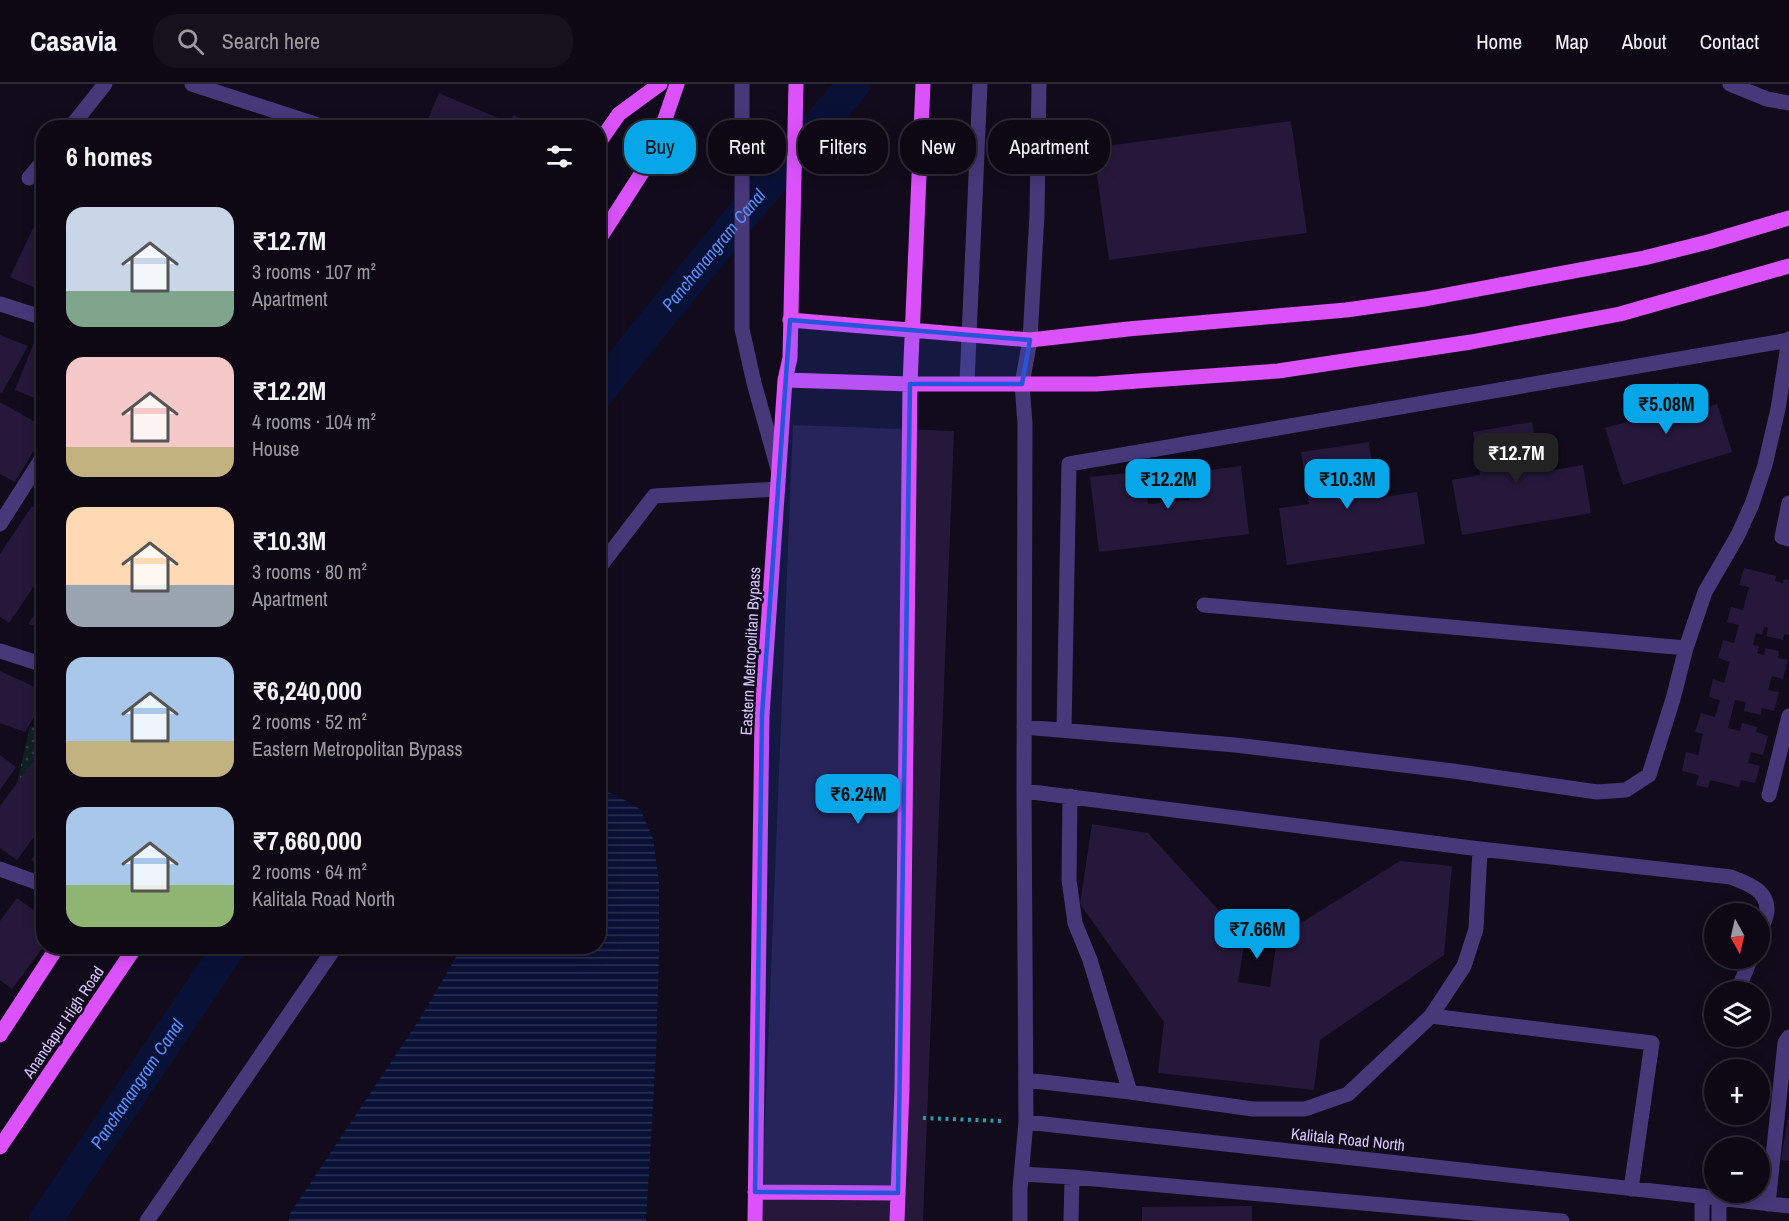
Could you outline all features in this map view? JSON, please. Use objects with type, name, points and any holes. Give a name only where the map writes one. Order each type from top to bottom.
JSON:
[{"type":"main road","points":[[606,133],[619,114],[660,84]]},
{"type":"main road","points":[[606,224],[652,157],[677,84]]},
{"type":"main road","name":"Eastern Metropolitan Bypass","points":[[755,1221],[762,715],[785,380],[790,358],[796,84]]},
{"type":"main road","points":[[897,1221],[901,1117],[910,384],[923,84]]},
{"type":"main road","points":[[790,320],[1030,340],[1346,310],[1644,258],[1789,218]]},
{"type":"main road","points":[[785,380],[910,384],[1096,384],[1278,371],[1471,342],[1620,314],[1789,266]]},
{"type":"main road","points":[[0,1035],[53,954]]},
{"type":"main road","name":"Anandapur High Road","points":[[0,1147],[131,954]]},
{"type":"main road","points":[[755,1192],[898,1194]]},
{"type":"street","points":[[76,120],[105,84]]},
{"type":"street","points":[[192,84],[302,120]]},
{"type":"street","points":[[742,84],[742,329],[754,383],[779,472]]},
{"type":"street","points":[[966,383],[980,84]]},
{"type":"street","points":[[1020,1221],[1026,1122],[1025,424],[1022,384],[1030,340],[1037,214],[1039,84]]},
{"type":"street","points":[[1730,84],[1767,99],[1789,103]]},
{"type":"street","points":[[29,178],[36,170]]},
{"type":"street","points":[[0,303],[36,315]]},
{"type":"street","points":[[1024,727],[1224,744],[1453,771],[1597,792],[1626,790],[1649,775],[1705,592],[1738,535],[1752,504],[1765,465],[1778,409],[1789,339],[1069,464],[1064,730]]},
{"type":"street","points":[[0,524],[36,468]]},
{"type":"street","points":[[606,559],[654,496],[778,489]]},
{"type":"street","points":[[1789,503],[1782,537],[1789,539]]},
{"type":"street","points":[[1204,605],[1686,648]]},
{"type":"street","points":[[0,651],[36,662]]},
{"type":"street","points":[[1769,795],[1789,716]]},
{"type":"street","points":[[1024,791],[1480,849],[1731,877],[1753,885],[1765,903]]},
{"type":"street","points":[[1070,796],[1069,880],[1075,922],[1090,960],[1130,1092]]},
{"type":"street","points":[[1026,1080],[1253,1109],[1305,1109],[1348,1094],[1431,1016],[1464,966],[1476,929],[1480,849]]},
{"type":"street","points":[[0,869],[36,882]]},
{"type":"street","points":[[147,1221],[331,954]]},
{"type":"street","points":[[1431,1016],[1652,1043],[1631,1189]]},
{"type":"street","points":[[1768,1204],[1785,1043],[1789,1037]]},
{"type":"street","name":"Kalitala Road North","points":[[1026,1122],[1702,1196]]},
{"type":"street","points":[[1022,1174],[1562,1221]]},
{"type":"street","points":[[1071,1221],[1072,1177]]},
{"type":"street","points":[[1702,1196],[1702,1221]]},
{"type":"street","points":[[1719,1203],[1719,1221]]},
{"type":"street","name":"Kalitala Road North","points":[[1760,1203],[1789,1206]]},
{"type":"path","points":[[901,1117],[1026,1122]]},
{"type":"highlighted area","points":[[790,320],[1030,340],[1022,384],[910,384],[898,1193],[755,1192],[762,715]]},
{"type":"shaded area","points":[[30,726],[36,727],[36,795],[14,796]]},
{"type":"shaded area","points":[[606,791],[640,809],[653,838],[659,882],[656,1054],[646,1221],[289,1221],[289,1215],[421,1017],[458,954],[606,954]]},
{"type":"building","points":[[439,93],[503,120],[428,120]]},
{"type":"building","points":[[513,115],[525,120],[511,120]]},
{"type":"building","points":[[1291,121],[1307,233],[1109,260],[1097,174],[1110,174],[1110,146]]},
{"type":"building","points":[[33,228],[36,229],[36,288],[10,277]]},
{"type":"building","points":[[0,335],[28,346],[2,393],[0,392]]},
{"type":"building","points":[[35,340],[36,399],[15,390]]},
{"type":"building","points":[[1679,382],[1688,413],[1717,404],[1732,452],[1623,485],[1605,428],[1636,419],[1629,396]]},
{"type":"building","points":[[0,402],[36,422],[36,447],[15,482],[0,474]]},
{"type":"building","points":[[1532,422],[1541,472],[1583,465],[1591,513],[1462,535],[1452,480],[1480,475],[1473,432]]},
{"type":"building","points":[[793,425],[954,431],[923,1221],[761,1221]]},
{"type":"building","points":[[1369,442],[1377,498],[1417,492],[1425,544],[1287,565],[1279,508],[1309,504],[1301,452]]},
{"type":"building","points":[[1241,466],[1249,534],[1099,552],[1090,477],[1145,471],[1148,504],[1189,500],[1186,473]]},
{"type":"building","points":[[32,506],[36,509],[36,583],[9,623],[0,617],[0,554]]},
{"type":"building","points":[[1744,568],[1776,576],[1775,581],[1783,583],[1784,579],[1789,580],[1789,635],[1784,634],[1783,640],[1766,636],[1768,628],[1764,627],[1762,635],[1756,633],[1753,645],[1759,646],[1757,653],[1764,655],[1765,648],[1779,651],[1778,658],[1788,660],[1783,679],[1772,676],[1768,690],[1779,692],[1774,711],[1762,708],[1761,715],[1744,711],[1746,702],[1735,700],[1728,728],[1740,731],[1742,723],[1757,727],[1756,732],[1768,736],[1763,755],[1751,752],[1748,763],[1760,766],[1755,783],[1741,780],[1739,787],[1710,780],[1708,788],[1696,785],[1699,775],[1682,771],[1686,752],[1698,755],[1703,734],[1695,732],[1701,713],[1715,717],[1720,700],[1709,697],[1713,679],[1724,683],[1730,662],[1718,658],[1723,640],[1734,643],[1739,625],[1727,622],[1731,607],[1743,610],[1749,587],[1739,585]]},
{"type":"building","points":[[36,612],[36,626],[28,624]]},
{"type":"building","points":[[0,671],[36,687],[36,713],[25,732],[0,723]]},
{"type":"building","points":[[0,755],[16,767],[0,790]]},
{"type":"building","points":[[34,760],[36,761],[36,834],[17,860],[0,848],[0,806]]},
{"type":"building","points":[[1092,824],[1148,833],[1245,939],[1238,982],[1270,987],[1277,938],[1400,861],[1452,866],[1444,955],[1320,1040],[1314,1090],[1158,1073],[1164,1022],[1080,904]]},
{"type":"building","points":[[36,853],[36,863],[31,860]]},
{"type":"building","points":[[17,898],[36,912],[36,954],[38,954],[12,989],[0,980],[0,921]]},
{"type":"building","points":[[1789,1118],[1789,1161],[1781,1160]]},
{"type":"building","points":[[1252,1206],[1252,1221],[1142,1221],[1142,1207]]},
{"type":"waterway","name":"Panchanangram Canal","points":[[606,382],[744,213],[854,84]]},
{"type":"waterway","name":"Panchanangram Canal","points":[[45,1221],[225,954]]}]
